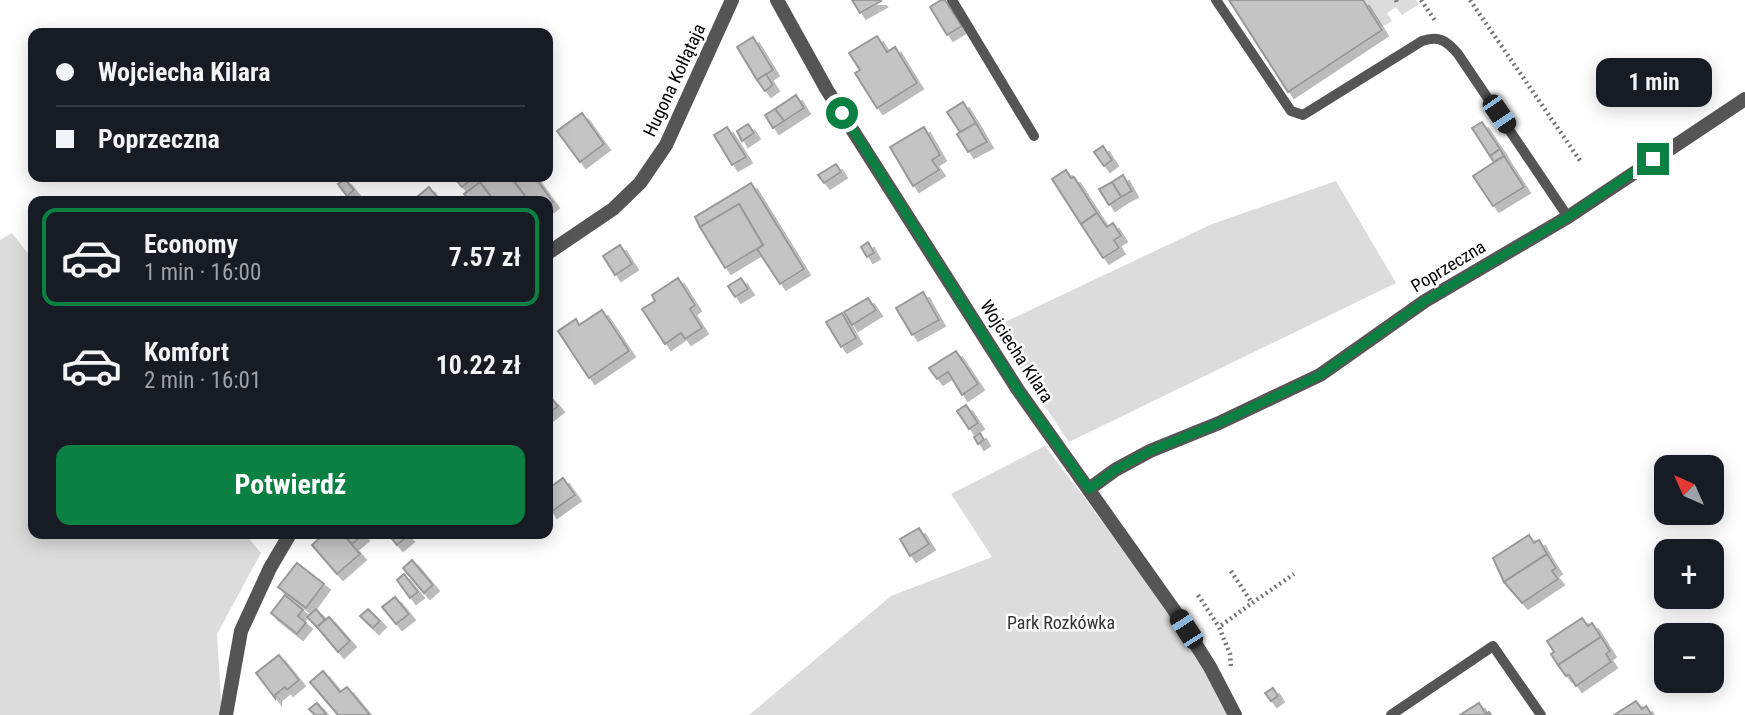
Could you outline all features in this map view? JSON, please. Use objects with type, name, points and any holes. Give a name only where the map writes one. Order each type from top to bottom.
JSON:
[{"type":"street","name":"Hugona Kołłątaja","points":[[553,250],[613,209],[640,183],[666,145],[732,0]]},
{"type":"street","name":"Wojciecha Kilara","points":[[777,0],[827,90],[1018,390],[1174,610],[1210,667],[1234,715]]},
{"type":"street","name":"Poprzeczna","points":[[1089,489],[1115,470],[1150,451],[1219,423],[1320,375],[1425,301],[1568,217],[1745,99]]},
{"type":"street","points":[[226,715],[241,631],[270,568],[287,539]]},
{"type":"lane","points":[[952,0],[1034,136]]},
{"type":"lane","points":[[1216,0],[1291,111],[1304,115],[1422,41],[1442,38],[1458,54],[1568,217]]},
{"type":"lane","points":[[1391,715],[1493,646],[1541,715]]},
{"type":"path","points":[[1421,0],[1442,32],[1442,38]]},
{"type":"path","points":[[1470,0],[1581,162]]},
{"type":"path","points":[[1231,571],[1252,603]]},
{"type":"path","points":[[1219,627],[1294,574]]},
{"type":"path","points":[[1198,595],[1219,627],[1230,654]]},
{"type":"green space","points":[[1364,0],[1416,0],[1419,4],[1402,15],[1396,7],[1387,13],[1392,21],[1382,27]]},
{"type":"green space","points":[[1336,181],[1396,283],[1069,442],[992,328],[1212,224]]},
{"type":"green space","points":[[12,233],[28,254],[28,539],[249,539],[261,553],[217,634],[222,715],[0,715],[0,240]]},
{"type":"green space","name":"Park Rozkówka","points":[[1045,446],[1151,586],[1224,700],[1230,715],[749,715],[891,596],[992,557],[951,494]]},
{"type":"building","points":[[852,0],[880,0],[881,1],[860,13]]},
{"type":"building","points":[[945,0],[962,26],[947,35],[930,7]]},
{"type":"building","points":[[1229,0],[1363,0],[1382,30],[1288,92]]},
{"type":"building","points":[[877,36],[887,52],[895,47],[917,83],[877,108],[855,73],[860,70],[849,53]]},
{"type":"building","points":[[753,37],[773,70],[757,80],[737,47]]},
{"type":"building","points":[[766,74],[773,85],[765,91],[757,80]]},
{"type":"building","points":[[796,95],[804,108],[784,121],[775,109]]},
{"type":"building","points":[[963,102],[976,123],[960,132],[947,112]]},
{"type":"building","points":[[775,109],[784,121],[773,128],[765,115]]},
{"type":"building","points":[[582,113],[604,144],[580,162],[557,131]]},
{"type":"building","points":[[1482,122],[1500,149],[1490,156],[1472,128]]},
{"type":"building","points":[[976,123],[987,142],[968,152],[957,134]]},
{"type":"building","points":[[748,124],[754,133],[742,141],[737,131]]},
{"type":"building","points":[[727,127],[746,157],[732,165],[714,135]]},
{"type":"building","points":[[924,127],[940,155],[932,160],[939,170],[913,186],[890,147]]},
{"type":"building","points":[[1103,146],[1112,160],[1104,166],[1094,152]]},
{"type":"building","points":[[1500,149],[1504,156],[1494,162],[1490,156]]},
{"type":"building","points":[[1504,156],[1524,187],[1493,206],[1473,176]]},
{"type":"building","points":[[836,164],[841,172],[824,183],[818,175]]},
{"type":"building","points":[[1066,170],[1071,178],[1074,177],[1097,213],[1081,224],[1052,179]]},
{"type":"building","points":[[1123,175],[1132,191],[1121,197],[1112,182]]},
{"type":"building","points":[[347,182],[354,190],[347,196],[338,184]]},
{"type":"building","points":[[480,182],[515,182],[525,196],[490,196]]},
{"type":"building","points":[[480,182],[490,196],[466,196],[464,194]]},
{"type":"building","points":[[515,182],[539,182],[549,196],[525,196]]},
{"type":"building","points":[[1112,182],[1121,197],[1109,205],[1099,189]]},
{"type":"building","points":[[751,183],[804,269],[780,284],[757,249],[763,245],[739,204],[700,227],[695,217]]},
{"type":"building","points":[[429,187],[436,196],[418,196]]},
{"type":"building","points":[[739,204],[763,245],[725,268],[700,227]]},
{"type":"building","points":[[1097,213],[1107,227],[1113,223],[1121,236],[1114,240],[1119,248],[1103,258],[1081,224]]},
{"type":"building","points":[[868,242],[874,253],[867,257],[861,247]]},
{"type":"building","points":[[620,245],[632,264],[615,275],[603,256]]},
{"type":"building","points":[[678,278],[695,305],[690,309],[702,328],[685,339],[681,333],[665,344],[642,309],[655,301],[652,295]]},
{"type":"building","points":[[741,278],[748,289],[735,297],[728,286]]},
{"type":"building","points":[[923,292],[939,320],[912,335],[896,308]]},
{"type":"building","points":[[868,298],[876,310],[852,325],[844,312]]},
{"type":"building","points":[[602,310],[629,351],[589,378],[558,331],[576,319],[579,325]]},
{"type":"building","points":[[842,313],[856,338],[841,347],[826,322]]},
{"type":"building","points":[[956,351],[978,384],[962,395],[948,372],[937,379],[929,368]]},
{"type":"building","points":[[966,405],[978,423],[969,429],[957,411]]},
{"type":"building","points":[[980,433],[984,440],[978,444],[974,437]]},
{"type":"building","points":[[563,478],[575,495],[553,511],[553,485]]},
{"type":"building","points":[[919,528],[929,544],[910,556],[900,539]]},
{"type":"building","points":[[1529,535],[1534,543],[1539,540],[1547,554],[1504,582],[1493,558]]},
{"type":"building","points":[[319,539],[347,539],[360,554],[337,574],[312,545]]},
{"type":"building","points":[[392,539],[404,539],[397,545]]},
{"type":"building","points":[[1547,554],[1556,568],[1552,571],[1558,579],[1522,603],[1504,582]]},
{"type":"building","points":[[412,560],[433,585],[424,593],[403,568]]},
{"type":"building","points":[[297,563],[324,584],[306,608],[278,587]]},
{"type":"building","points":[[404,574],[418,592],[410,598],[397,580]]},
{"type":"building","points":[[285,595],[303,610],[298,616],[306,623],[297,634],[271,613]]},
{"type":"building","points":[[395,597],[409,614],[396,624],[382,607]]},
{"type":"building","points":[[316,609],[325,620],[317,627],[307,617]]},
{"type":"building","points":[[368,609],[380,621],[373,628],[360,616]]},
{"type":"building","points":[[329,617],[350,641],[338,652],[317,627]]},
{"type":"building","points":[[1582,618],[1588,626],[1592,623],[1601,637],[1558,665],[1547,641]]},
{"type":"building","points":[[1601,637],[1610,651],[1606,654],[1611,662],[1576,686],[1558,665]]},
{"type":"building","points":[[279,655],[299,680],[287,690],[285,687],[275,698],[256,673]]},
{"type":"building","points":[[323,671],[340,692],[347,687],[370,715],[338,715],[310,682]]},
{"type":"building","points":[[1273,688],[1278,696],[1271,701],[1265,693]]},
{"type":"building","points":[[1636,701],[1642,709],[1646,706],[1652,715],[1614,715]]},
{"type":"building","points":[[317,703],[326,714],[315,715],[309,709]]},
{"type":"building","points":[[1479,703],[1486,714],[1489,712],[1491,715],[1460,715]]},
{"type":"route","points":[[842,113],[1018,390],[1089,489],[1115,470],[1150,451],[1219,423],[1320,375],[1425,301],[1568,217],[1653,159]]}]
